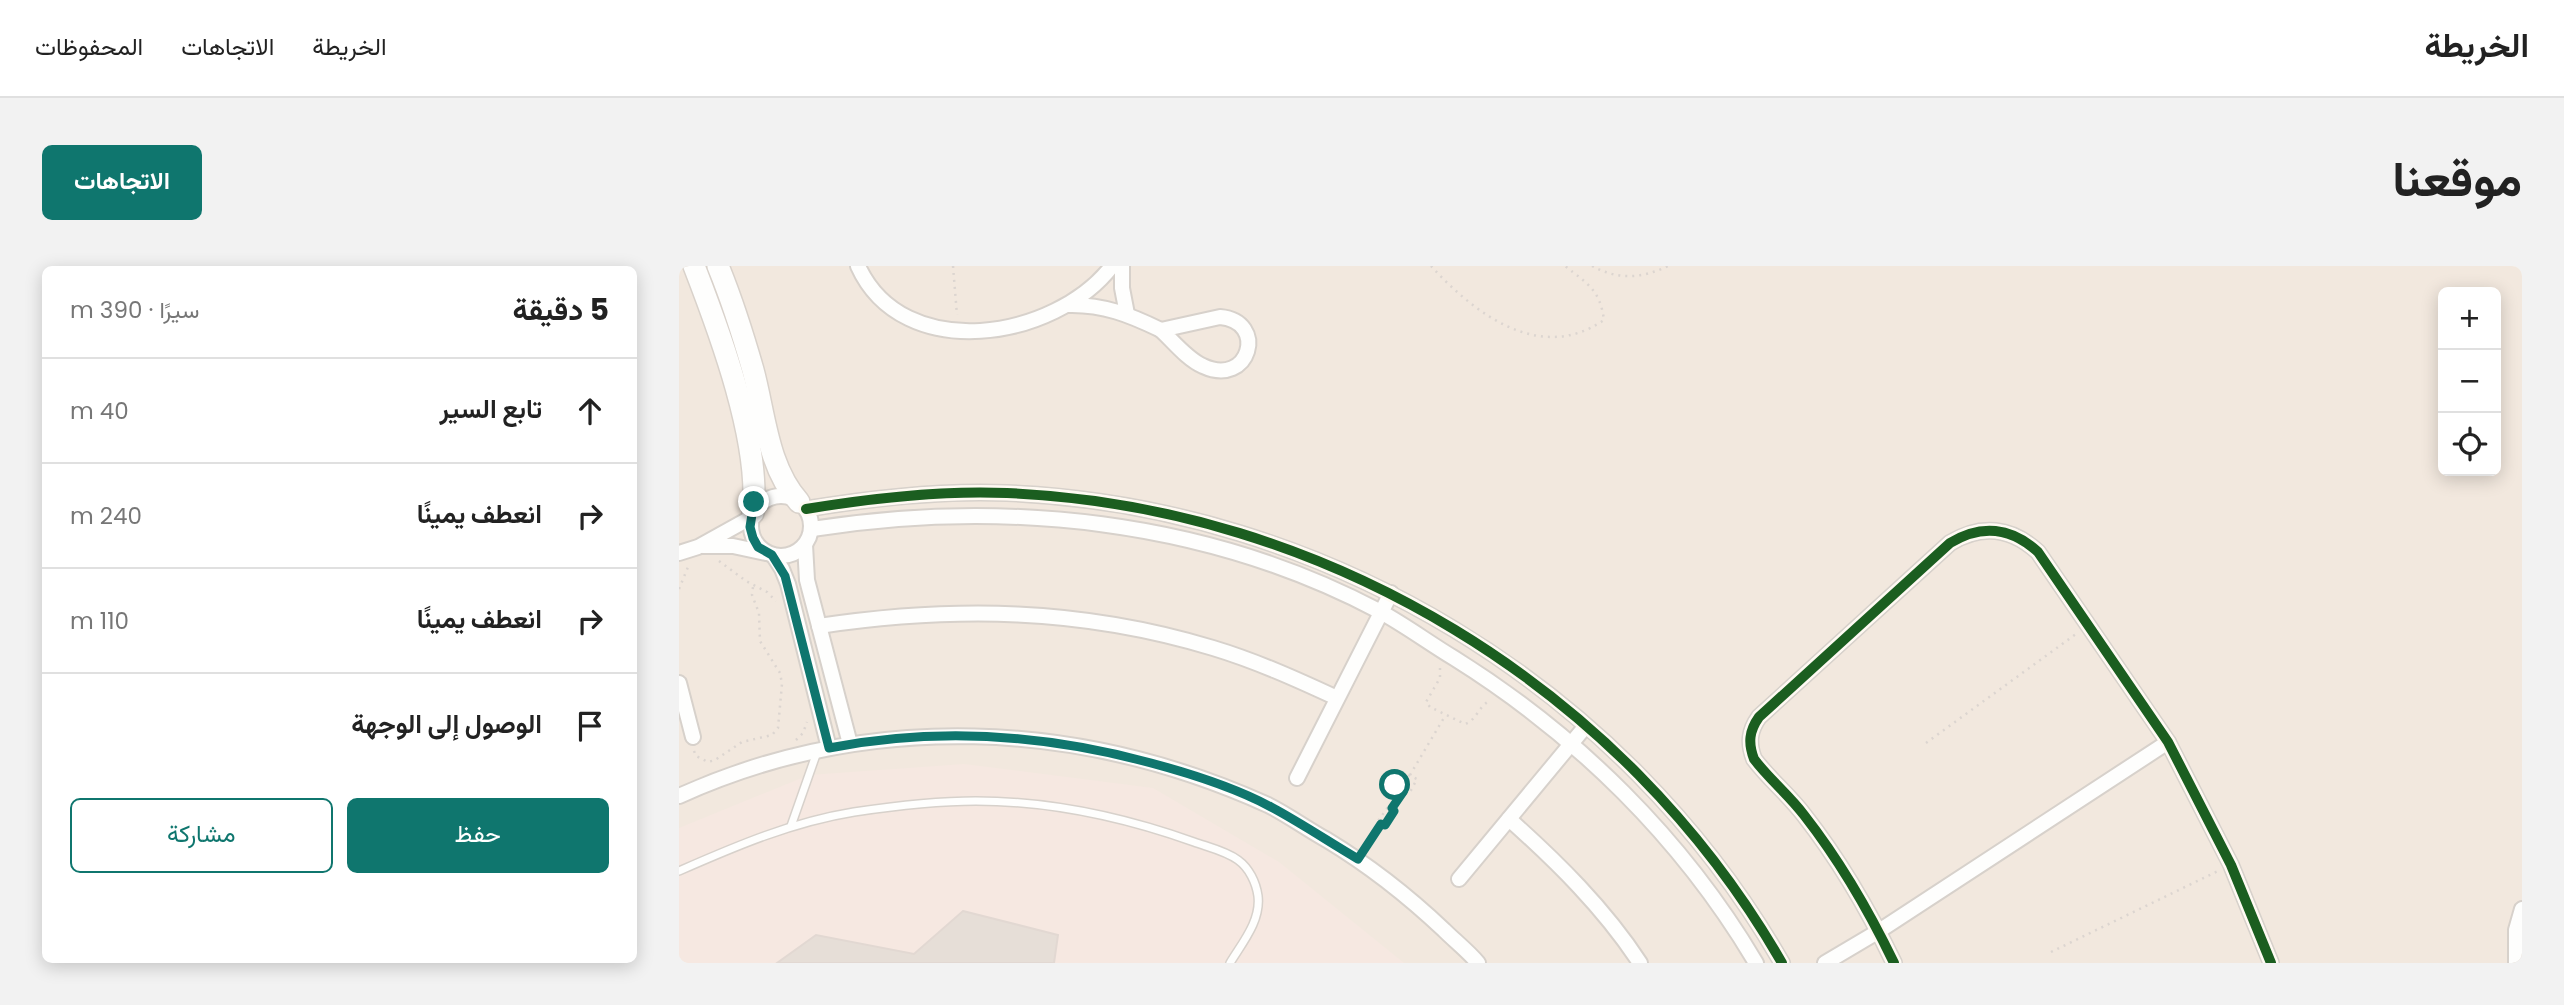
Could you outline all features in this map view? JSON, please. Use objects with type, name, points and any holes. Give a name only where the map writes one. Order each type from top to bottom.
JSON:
[{"type":"street","points":[[694,266],[719,334],[742,415],[754,478],[750,527],[758,547],[770,554],[788,584],[823,750]]},
{"type":"street","points":[[718,266],[752,367],[775,462],[785,483],[811,518],[811,529],[805,545],[805,572],[850,744]]},
{"type":"street","points":[[857,266],[874,292],[892,309],[913,322],[959,332],[1010,326],[1068,305],[1090,289],[1112,266]]},
{"type":"street","points":[[1122,266],[1122,288],[1128,314]]},
{"type":"street","points":[[1068,305],[1104,307],[1128,314],[1161,330],[1197,363],[1215,370],[1234,368],[1246,356],[1248,347],[1245,330],[1230,318],[1210,318],[1161,330]]},
{"type":"street","points":[[679,553],[698,547],[752,515],[765,500],[773,497],[792,497],[803,505],[955,492],[1030,494],[1105,502],[1191,519],[1298,552],[1391,593],[1443,621],[1541,688],[1635,771],[1680,819],[1741,898],[1782,963]]},
{"type":"street","points":[[811,529],[957,514],[1018,516],[1103,524],[1186,540],[1245,556],[1291,572],[1380,612],[1478,673],[1526,707],[1619,788],[1673,846],[1721,909],[1756,963]]},
{"type":"street","points":[[1894,963],[1853,886],[1819,834],[1754,759],[1750,749],[1753,726],[1759,717],[1950,543],[1975,531],[2003,531],[2028,543],[2038,552],[2168,742],[2231,865],[2271,963]]},
{"type":"street","points":[[698,547],[733,546],[785,556],[796,553],[805,545]]},
{"type":"street","points":[[1297,778],[1391,593]]},
{"type":"street","points":[[820,626],[951,612],[1084,620],[1149,632],[1213,649],[1276,671],[1337,698]]},
{"type":"street","points":[[679,682],[693,737]]},
{"type":"street","points":[[1458,879],[1585,727]]},
{"type":"street","points":[[679,796],[762,764],[850,744],[934,735],[1019,737],[1102,750],[1192,774],[1270,806],[1358,859],[1412,900],[1478,963]]},
{"type":"street","points":[[1825,963],[1879,931],[2168,742]]},
{"type":"street","points":[[1509,818],[1554,860],[1596,905],[1640,963]]},
{"type":"street","points":[[2516,963],[2516,930],[2522,909]]},
{"type":"lane","points":[[791,825],[823,750]]},
{"type":"lane","points":[[679,872],[732,847],[791,825],[913,804],[977,801],[1102,815],[1163,831],[1236,859],[1247,869],[1255,882],[1258,912],[1253,926],[1230,963]]},
{"type":"path","points":[[953,266],[959,332]]},
{"type":"path","points":[[1431,266],[1462,296],[1493,318],[1528,335],[1549,339],[1570,337],[1590,330],[1604,320],[1602,302],[1593,287],[1565,266]]},
{"type":"path","points":[[1592,266],[1606,274],[1630,277],[1652,274],[1668,266]]},
{"type":"path","points":[[717,560],[772,597],[779,609]]},
{"type":"path","points":[[679,589],[686,569],[692,563]]},
{"type":"path","points":[[693,737],[697,756],[708,762],[743,742],[772,735],[778,728],[782,684],[780,673],[760,641],[759,613],[752,598],[754,586]]},
{"type":"path","points":[[1926,743],[2088,625]]},
{"type":"path","points":[[1435,663],[1441,674],[1426,702],[1430,707],[1465,724],[1471,722],[1484,704],[1495,701]]},
{"type":"path","points":[[788,758],[786,746],[803,733],[808,715]]},
{"type":"path","points":[[1410,775],[1445,716]]},
{"type":"path","points":[[1402,772],[1410,775],[1416,780],[1409,794],[1395,788],[1402,772]]},
{"type":"path","points":[[1381,824],[1385,825],[1403,792]]},
{"type":"path","points":[[1358,859],[1381,824],[1379,821],[1388,807],[1392,808]]},
{"type":"path","points":[[2051,952],[2231,865]]},
{"type":"shaded area","points":[[679,266],[2522,266],[2522,963],[679,963]]},
{"type":"shaded area","points":[[964,764],[1153,788],[1279,862],[1404,963],[679,963],[679,828],[809,775]]},
{"type":"building","points":[[963,911],[1058,935],[1054,963],[777,963],[816,935],[914,954]]},
{"type":"cycle path","points":[[806,509],[906,496],[982,492],[1125,506],[1240,533],[1350,575],[1454,629],[1551,696],[1639,775],[1716,864],[1782,963]]},
{"type":"cycle path","points":[[1894,963],[1864,905],[1830,850],[1798,808],[1754,759],[1751,732],[1759,717],[1950,543],[1984,531],[2017,537],[2038,552],[2168,742],[2231,865],[2271,963]]},
{"type":"route","points":[[754,502],[750,527],[753,538],[758,547],[778,562],[785,576],[829,748],[934,735],[1019,737],[1102,750],[1192,774],[1270,806],[1358,859],[1381,824],[1385,825],[1394,811],[1392,808],[1403,792],[1395,788],[1395,785]]}]
